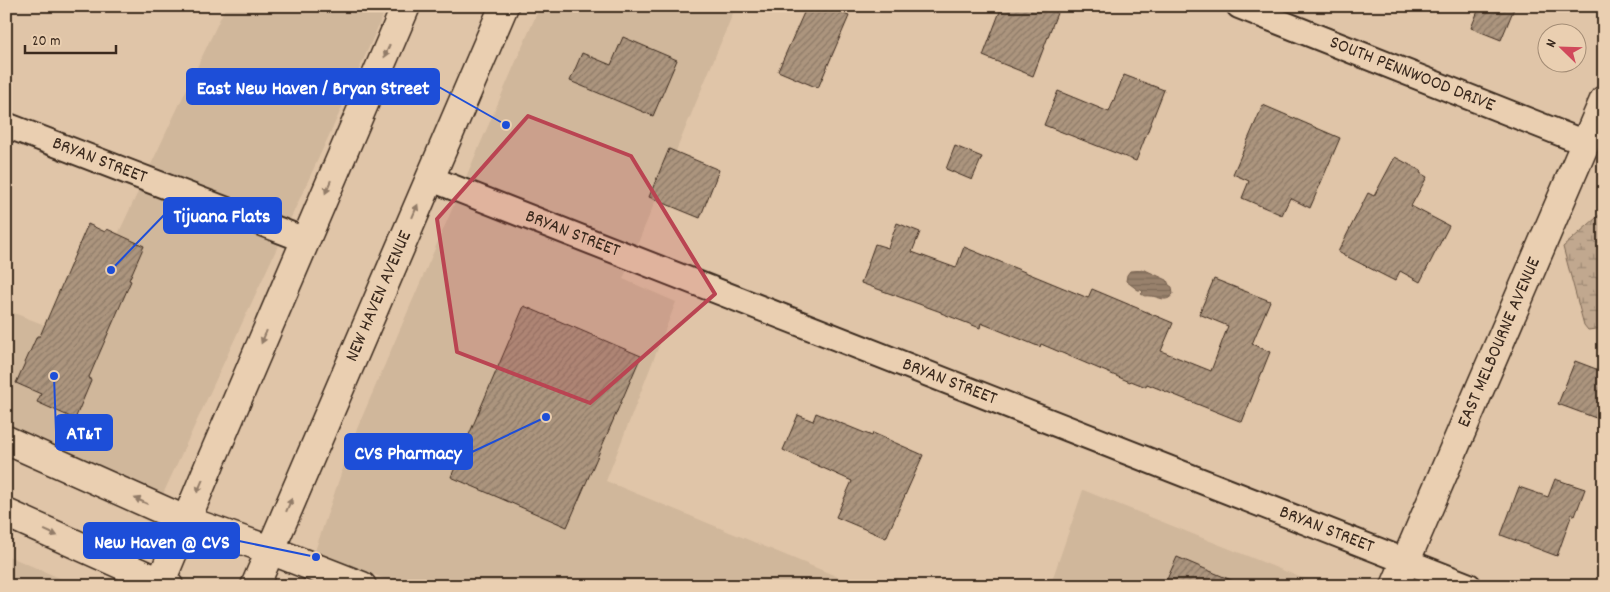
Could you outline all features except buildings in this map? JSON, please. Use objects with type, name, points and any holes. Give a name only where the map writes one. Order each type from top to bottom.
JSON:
[{"type":"main road","points":[[6,513],[163,585],[185,520],[406,6]]},
{"type":"main road","points":[[481,58],[486,6]]},
{"type":"main road","name":"NEW HAVEN AVENUE","points":[[255,586],[504,6]]},
{"type":"main road","name":"EAST MELBOURNE AVENUE","points":[[1395,586],[1604,100]]},
{"type":"main road","points":[[6,440],[185,520],[270,550],[362,586]]},
{"type":"street","name":"SOUTH PENNWOOD DRIVE","points":[[1239,6],[1585,144]]},
{"type":"street","name":"BRYAN STREET","points":[[6,125],[305,240]]},
{"type":"street","name":"BRYAN STREET","points":[[429,178],[1469,586]]},
{"type":"highlighted area","points":[[528,116],[631,156],[715,294],[590,403],[457,352],[437,219]]},
{"type":"shaded area","points":[[226,6],[387,6],[163,494],[6,423],[6,310],[58,330],[76,323]]},
{"type":"shaded area","points":[[540,6],[736,6],[623,279],[676,302],[606,481],[860,586],[402,586],[315,551],[353,438]]},
{"type":"shaded area","points":[[1145,270],[1167,280],[1172,287],[1173,294],[1168,299],[1145,296],[1141,294],[1143,292],[1141,290],[1138,290],[1126,281],[1130,271]]},
{"type":"shaded area","points":[[1083,490],[1322,586],[1050,586]]},
{"type":"shaded area","points":[[6,555],[78,586],[6,586]]},
{"type":"green space","points":[[1604,211],[1604,328],[1588,330],[1584,325],[1563,247]]},
{"type":"place","name":"East New Haven / Bryan Street","points":[[506,125]]},
{"type":"place","name":"Tijuana Flats","points":[[111,270]]},
{"type":"place","name":"AT&T","points":[[54,376]]},
{"type":"place","name":"CVS Pharmacy","points":[[546,417]]},
{"type":"place","name":"New Haven @ CVS","points":[[316,557]]}]
